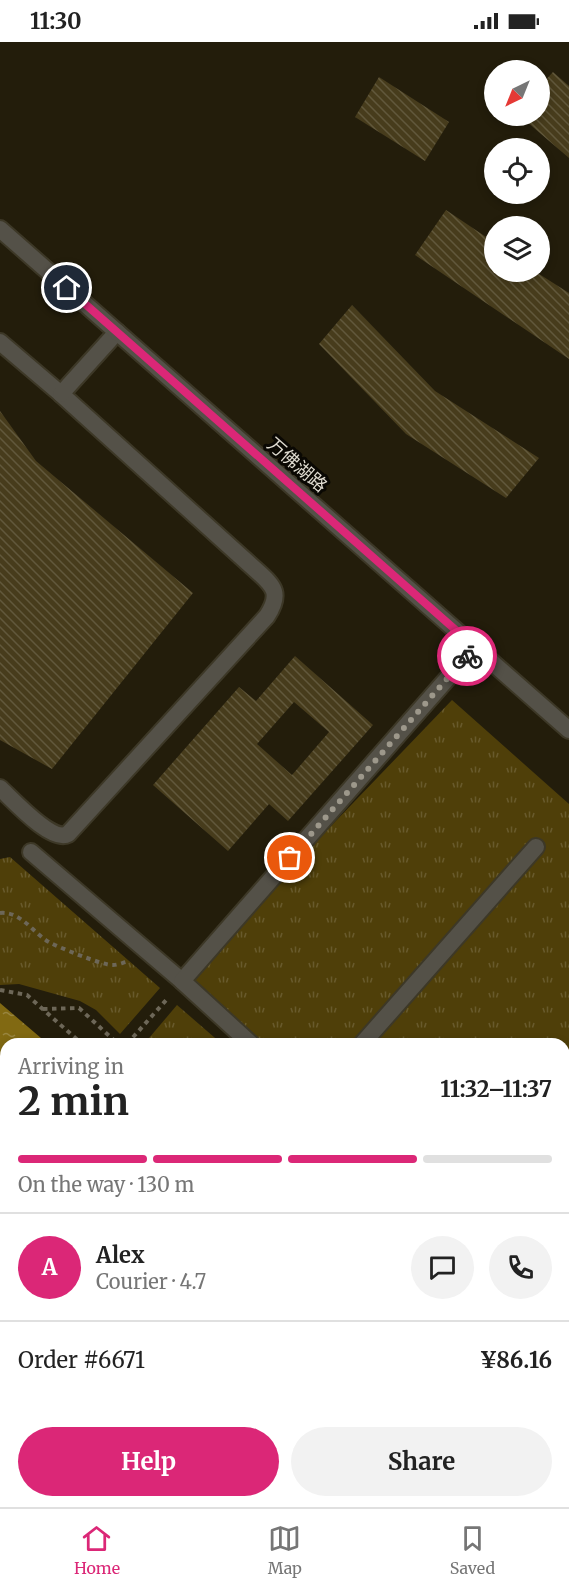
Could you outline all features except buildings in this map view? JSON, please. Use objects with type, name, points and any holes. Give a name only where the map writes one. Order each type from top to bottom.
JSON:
[{"type":"street","name":"万佛湖路","points":[[0,229],[569,730]]},
{"type":"street","points":[[61,394],[117,332]]},
{"type":"street","points":[[0,342],[61,394],[262,576],[274,591],[276,598],[267,616],[69,834],[59,836],[46,829],[0,788]]},
{"type":"street","points":[[182,981],[475,647]]},
{"type":"street","points":[[367,1038],[536,847]]},
{"type":"street","points":[[31,852],[182,981],[244,1038]]},
{"type":"path","points":[[0,913],[22,919],[47,941],[112,966],[127,962],[143,948]]},
{"type":"path","points":[[132,1038],[182,981]]},
{"type":"path","points":[[0,990],[27,995],[76,1038]]},
{"type":"path","points":[[43,1008],[79,1008],[112,1038]]},
{"type":"green space","points":[[452,700],[569,804],[569,1038],[242,1038],[182,981]]},
{"type":"green space","points":[[10,857],[160,988],[120,1034],[96,1010],[80,1001],[19,984],[0,985],[0,859]]},
{"type":"green space","points":[[177,1005],[215,1038],[149,1038]]},
{"type":"water","points":[[0,1003],[41,1038],[0,1038]]},
{"type":"way so far","points":[[290,858],[467,656]]},
{"type":"route","points":[[67,288],[475,647],[467,656]]}]
